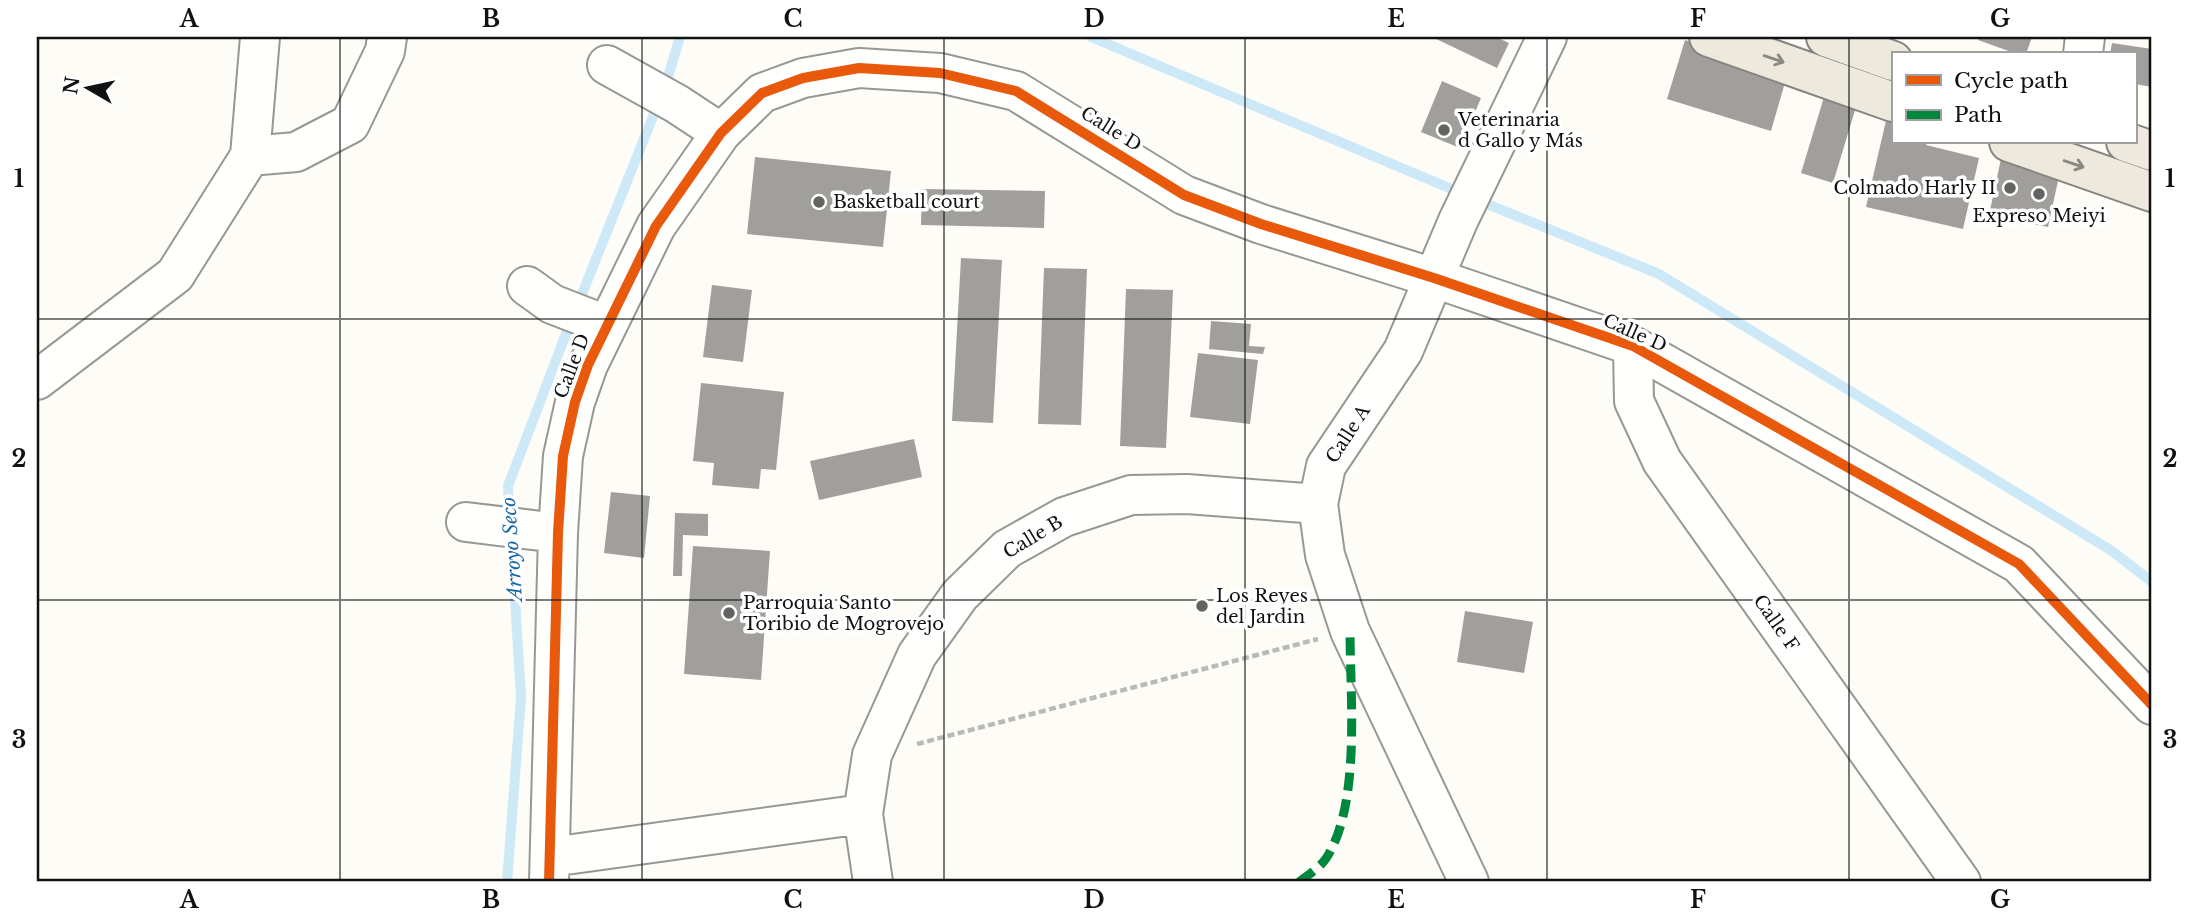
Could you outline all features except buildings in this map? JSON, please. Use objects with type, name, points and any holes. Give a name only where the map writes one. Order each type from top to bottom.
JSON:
[{"type":"main road","points":[[1709,37],[1892,102]]},
{"type":"main road","points":[[1826,37],[1892,61]]},
{"type":"main road","points":[[2015,144],[2152,192]]},
{"type":"main road","points":[[2132,144],[2152,151]]},
{"type":"street","points":[[37,380],[175,275],[250,156],[260,37]]},
{"type":"street","points":[[250,156],[296,152],[351,124],[385,51],[387,37]]},
{"type":"street","name":"Calle A","points":[[1469,882],[1350,631],[1325,555],[1318,504],[1326,466],[1403,351],[1458,221],[1547,37]]},
{"type":"street","name":"Calle D","points":[[550,869],[545,531],[575,402],[600,322],[656,226],[721,133],[762,93],[803,78],[859,68],[940,72],[1016,91],[1184,195],[1261,224],[1434,278],[1633,346],[2019,564],[2152,705]]},
{"type":"street","points":[[620,72],[721,133]]},
{"type":"street","points":[[540,295],[600,322]]},
{"type":"street","name":"Calle F","points":[[1633,346],[1634,401],[1662,461],[1961,882]]},
{"type":"street","name":"Calle B","points":[[873,882],[863,814],[872,755],[917,655],[960,595],[1007,549],[1064,517],[1131,495],[1187,495],[1318,504]]},
{"type":"street","points":[[476,524],[545,531]]},
{"type":"street","points":[[550,869],[863,814]]},
{"type":"path","points":[[872,755],[1350,631]]},
{"type":"waterway","name":"Arroyo Seco","points":[[664,90],[680,37]]},
{"type":"waterway","points":[[1091,37],[1461,193]]},
{"type":"waterway","name":"Arroyo Seco","points":[[578,304],[658,104]]},
{"type":"waterway","points":[[1475,199],[1659,274],[2112,551],[2152,582]]},
{"type":"waterway","name":"Arroyo Seco","points":[[510,519],[508,486],[572,318]]},
{"type":"waterway","name":"Arroyo Seco","points":[[507,882],[521,697],[511,534]]},
{"type":"marked path","points":[[1299,882],[1327,857],[1338,834],[1345,808],[1352,717],[1350,631]]},
{"type":"cycle path","points":[[549,882],[558,533],[563,456],[575,402],[588,365],[656,226],[721,133],[762,93],[803,78],[859,68],[940,73],[1016,91],[1184,195],[1261,224],[1434,278],[1633,346],[2019,564],[2152,705]]},
{"type":"place","name":"Veterinaria d Gallo y Más","points":[[1444,130]]},
{"type":"place","name":"Colmado Harly II","points":[[2010,188]]},
{"type":"place","name":"Expreso Meiyi","points":[[2039,194]]},
{"type":"place","name":"Basketball court","points":[[819,202]]},
{"type":"place","name":"Los Reyes del Jardin","points":[[1202,606]]},
{"type":"place","name":"Parroquia Santo Toribio de Mogrovejo","points":[[729,613]]}]
